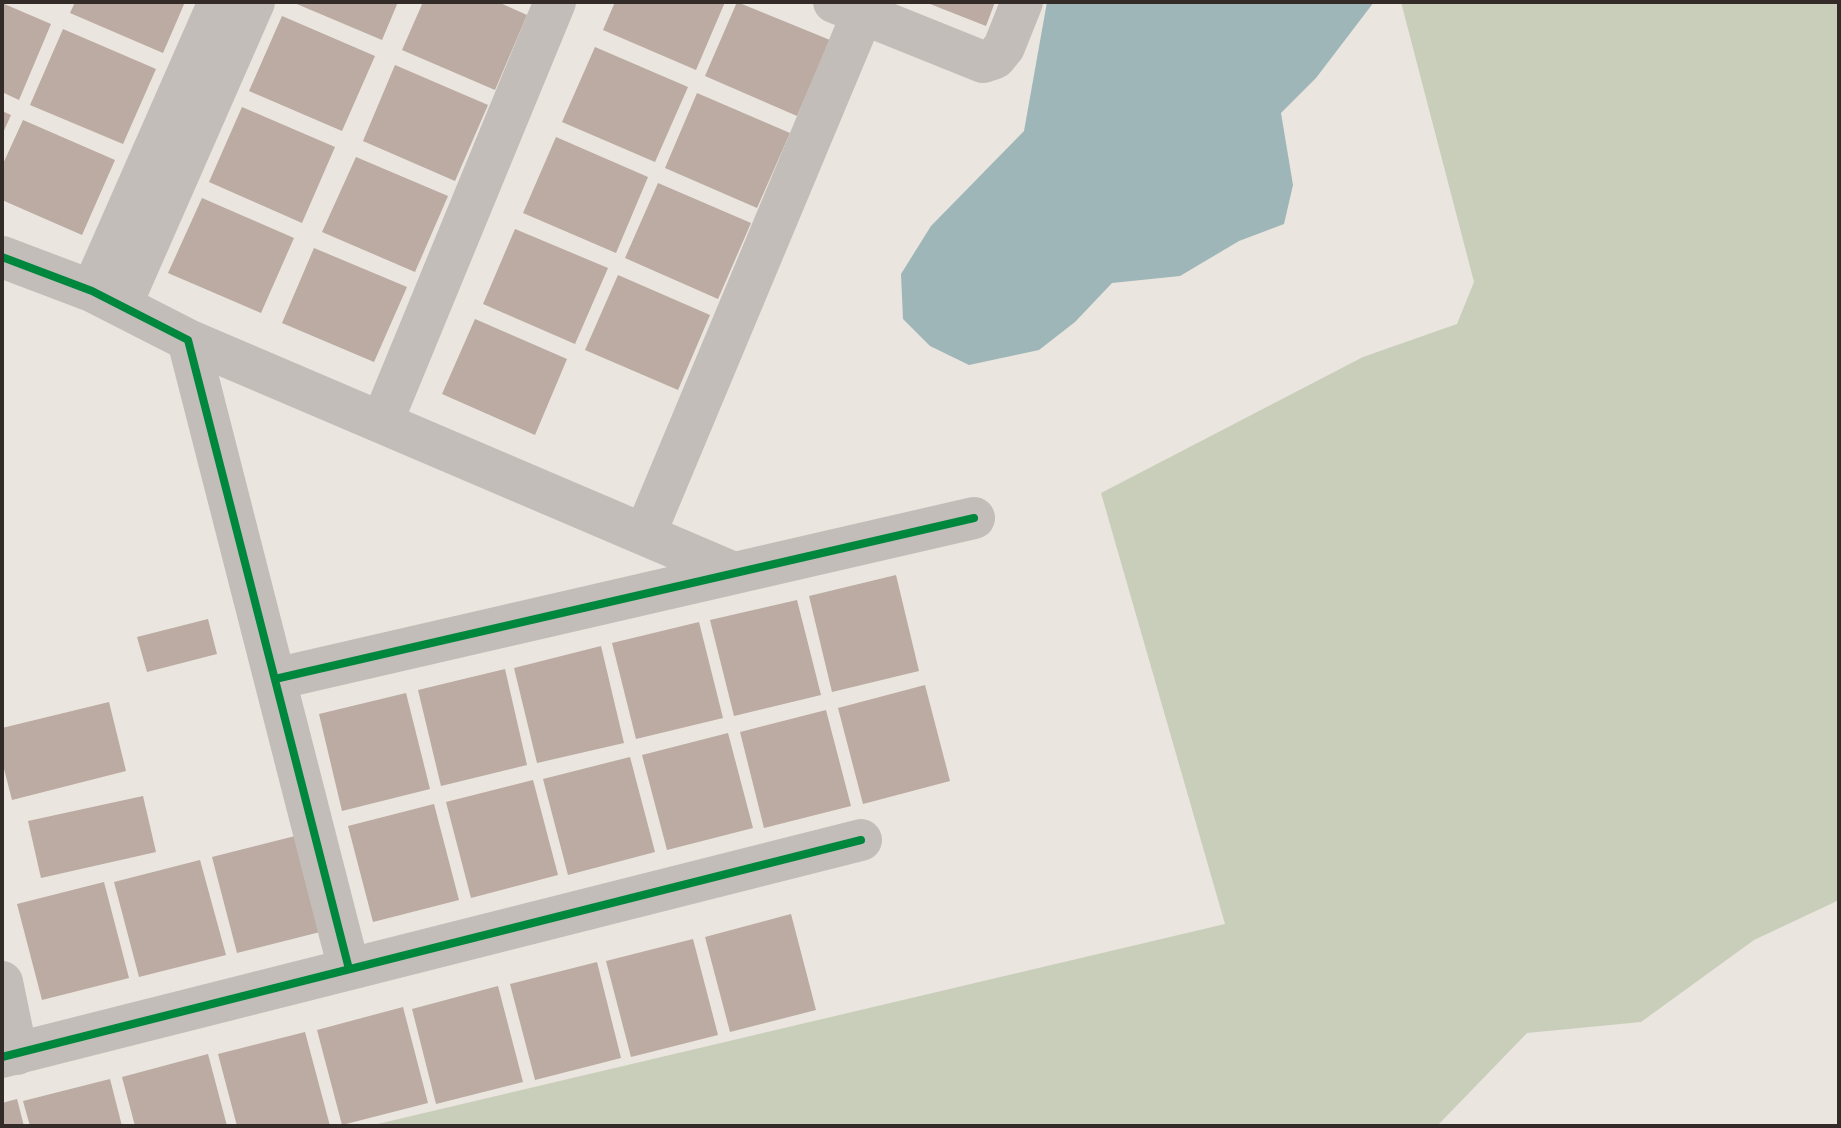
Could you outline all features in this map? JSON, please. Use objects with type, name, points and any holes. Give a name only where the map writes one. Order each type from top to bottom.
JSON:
[{"type":"street","points":[[106,298],[219,2]]},
{"type":"street","points":[[106,298],[254,2]]},
{"type":"street","points":[[382,422],[555,2]]},
{"type":"street","points":[[645,534],[848,8],[983,62],[995,58],[1004,47],[1022,2]]},
{"type":"street","points":[[2,257],[106,298],[188,340],[734,573]]},
{"type":"street","points":[[188,340],[349,969]]},
{"type":"street","points":[[275,679],[974,518]]},
{"type":"street","points":[[2,982],[9,1056],[861,840]]},
{"type":"green space","points":[[1401,2],[1839,2],[1839,900],[1754,940],[1641,1022],[1527,1033],[1437,1126],[369,1126],[1225,924],[1101,493],[1363,357],[1457,324],[1474,282]]},
{"type":"water","points":[[1047,2],[1374,2],[1316,78],[1281,113],[1293,185],[1284,224],[1239,241],[1180,276],[1112,283],[1075,322],[1039,350],[969,365],[930,346],[903,319],[901,274],[931,226],[1024,131]]},
{"type":"building","points":[[75,2],[185,2],[163,53],[70,13]]},
{"type":"building","points":[[292,2],[398,2],[382,40]]},
{"type":"building","points":[[423,2],[498,2],[527,15],[495,90],[402,50]]},
{"type":"building","points":[[615,2],[725,2],[696,70],[603,30]]},
{"type":"building","points":[[737,2],[830,40],[797,116],[705,76]]},
{"type":"building","points":[[925,2],[995,2],[986,26]]},
{"type":"building","points":[[2,3],[51,24],[19,100],[2,92]]},
{"type":"building","points":[[282,16],[375,56],[342,131],[249,91]]},
{"type":"building","points":[[63,29],[156,69],[123,144],[30,105]]},
{"type":"building","points":[[595,47],[688,87],[655,162],[562,122]]},
{"type":"building","points":[[395,65],[488,105],[455,181],[363,141]]},
{"type":"building","points":[[697,93],[790,133],[757,208],[665,168]]},
{"type":"building","points":[[242,107],[335,147],[302,223],[209,182]]},
{"type":"building","points":[[2,111],[11,115],[2,135]]},
{"type":"building","points":[[23,120],[115,160],[82,235],[2,200],[2,166]]},
{"type":"building","points":[[556,137],[648,177],[616,253],[523,213]]},
{"type":"building","points":[[356,157],[448,196],[415,272],[322,232]]},
{"type":"building","points":[[658,183],[751,223],[718,299],[625,258]]},
{"type":"building","points":[[202,198],[294,238],[261,313],[168,273]]},
{"type":"building","points":[[515,229],[608,268],[575,344],[483,304]]},
{"type":"building","points":[[314,248],[407,287],[374,362],[282,323]]},
{"type":"building","points":[[618,275],[710,315],[678,390],[585,350]]},
{"type":"building","points":[[475,319],[567,359],[535,435],[442,394]]},
{"type":"building","points":[[896,575],[919,671],[832,692],[809,596]]},
{"type":"building","points":[[797,600],[821,695],[734,716],[710,620]]},
{"type":"building","points":[[208,619],[217,654],[147,672],[137,637]]},
{"type":"building","points":[[699,622],[723,718],[636,739],[612,643]]},
{"type":"building","points":[[601,646],[624,743],[537,763],[514,668]]},
{"type":"building","points":[[505,669],[527,765],[441,786],[418,690]]},
{"type":"building","points":[[925,685],[950,781],[863,804],[838,708]]},
{"type":"building","points":[[406,693],[430,789],[342,811],[319,714]]},
{"type":"building","points":[[109,702],[126,771],[12,800],[2,761],[2,728]]},
{"type":"building","points":[[826,710],[851,806],[764,828],[740,732]]},
{"type":"building","points":[[728,733],[753,828],[667,850],[642,755]]},
{"type":"building","points":[[630,757],[655,852],[568,875],[543,779]]},
{"type":"building","points":[[533,780],[558,875],[471,898],[446,802]]},
{"type":"building","points":[[143,796],[156,852],[41,878],[28,821]]},
{"type":"building","points":[[434,804],[459,900],[373,922],[348,826]]},
{"type":"building","points":[[299,835],[324,931],[237,953],[212,857]]},
{"type":"building","points":[[200,860],[226,955],[139,977],[114,882]]},
{"type":"building","points":[[104,882],[129,978],[42,1000],[17,904]]},
{"type":"building","points":[[791,914],[816,1010],[730,1032],[705,937]]},
{"type":"building","points":[[693,939],[718,1035],[631,1057],[606,961]]},
{"type":"building","points":[[597,962],[621,1058],[535,1080],[510,984]]},
{"type":"building","points":[[498,986],[523,1082],[436,1104],[412,1009]]},
{"type":"building","points":[[403,1007],[428,1103],[342,1125],[317,1030]]},
{"type":"building","points":[[305,1032],[330,1126],[237,1126],[218,1054]]},
{"type":"building","points":[[208,1054],[227,1126],[135,1126],[122,1077]]},
{"type":"building","points":[[110,1079],[122,1126],[30,1126],[23,1101]]},
{"type":"building","points":[[17,1099],[24,1126],[2,1126],[2,1103]]},
{"type":"cycle path","points":[[2,257],[92,291],[188,340],[349,969]]},
{"type":"cycle path","points":[[275,679],[974,518]]},
{"type":"cycle path","points":[[2,1057],[861,840]]}]
